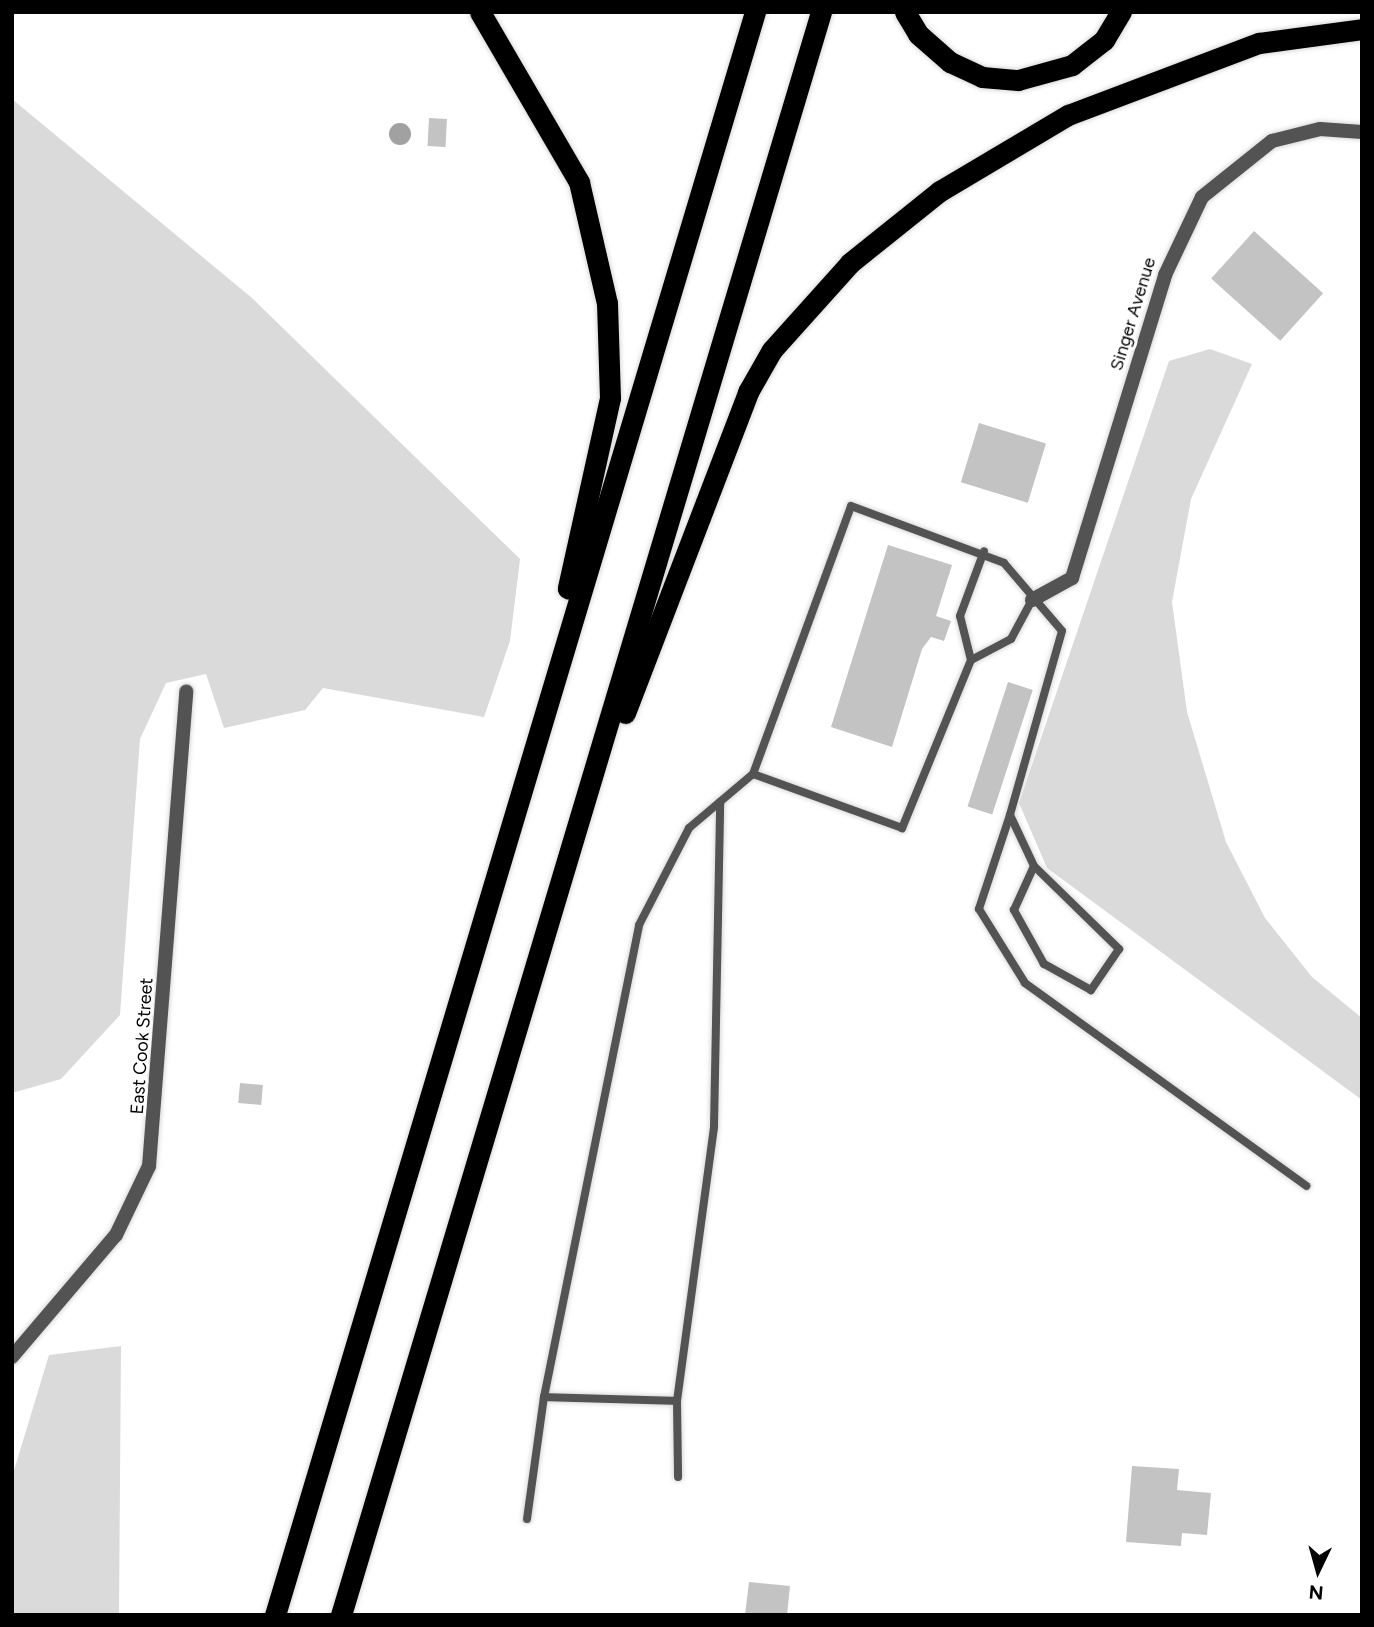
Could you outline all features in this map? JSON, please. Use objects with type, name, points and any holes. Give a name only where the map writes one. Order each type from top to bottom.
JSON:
[{"type":"highway","points":[[480,12],[579,182],[600,262],[610,342],[604,440],[540,733]]},
{"type":"highway","points":[[275,1615],[755,12]]},
{"type":"highway","points":[[341,1615],[821,12]]},
{"type":"highway","points":[[905,12],[918,34],[950,62],[982,77],[1018,80],[1073,65],[1104,40],[1122,12]]},
{"type":"highway","points":[[556,895],[748,392],[810,303],[940,191],[1068,115],[1259,43],[1362,29]]},
{"type":"street","name":"Singer Avenue","points":[[1032,600],[1072,578],[1165,275],[1202,197],[1272,141],[1320,129],[1362,132]]},
{"type":"street","name":"East Cook Street","points":[[14,1350],[116,1235],[149,1166],[186,691]]},
{"type":"lane","points":[[527,1519],[544,1397],[639,925],[689,828],[753,774],[851,506],[984,551],[1004,563],[1032,600],[1062,631],[1010,815],[979,909],[1025,983],[1306,1186]]},
{"type":"lane","points":[[753,774],[902,828],[971,660],[960,616],[984,551]]},
{"type":"lane","points":[[971,660],[1011,639],[1032,600]]},
{"type":"lane","points":[[678,1477],[677,1401],[714,1126],[720,802]]},
{"type":"lane","points":[[1010,815],[1034,866],[1119,950],[1090,990],[1044,964],[1014,910],[1034,866]]},
{"type":"lane","points":[[544,1397],[677,1401]]},
{"type":"shaded area","points":[[12,99],[252,298],[520,559],[510,641],[484,717],[323,688],[305,710],[224,728],[206,674],[166,683],[140,739],[120,1015],[61,1079],[12,1093]]},
{"type":"shaded area","points":[[400,123],[408,126],[411,134],[408,142],[400,145],[392,142],[389,134],[392,126]]},
{"type":"shaded area","points":[[1210,349],[1252,364],[1191,499],[1172,602],[1187,712],[1226,842],[1265,918],[1312,977],[1362,1018],[1362,1100],[1047,868],[1019,803],[1169,361]]},
{"type":"shaded area","points":[[121,1346],[119,1615],[12,1615],[12,1477],[49,1355]]},
{"type":"building","points":[[429,118],[447,119],[446,147],[428,146]]},
{"type":"building","points":[[1254,231],[1323,293],[1280,341],[1211,279]]},
{"type":"building","points":[[979,423],[1046,443],[1028,503],[961,482]]},
{"type":"building","points":[[888,545],[952,565],[936,616],[951,621],[944,641],[931,637],[922,649],[892,747],[831,727]]},
{"type":"building","points":[[1008,682],[1033,690],[992,815],[968,807]]},
{"type":"building","points":[[240,1083],[263,1085],[261,1105],[238,1103]]},
{"type":"building","points":[[1132,1466],[1179,1469],[1177,1490],[1211,1493],[1207,1535],[1182,1533],[1181,1546],[1126,1542]]},
{"type":"building","points":[[749,1582],[790,1586],[787,1615],[745,1615]]}]
